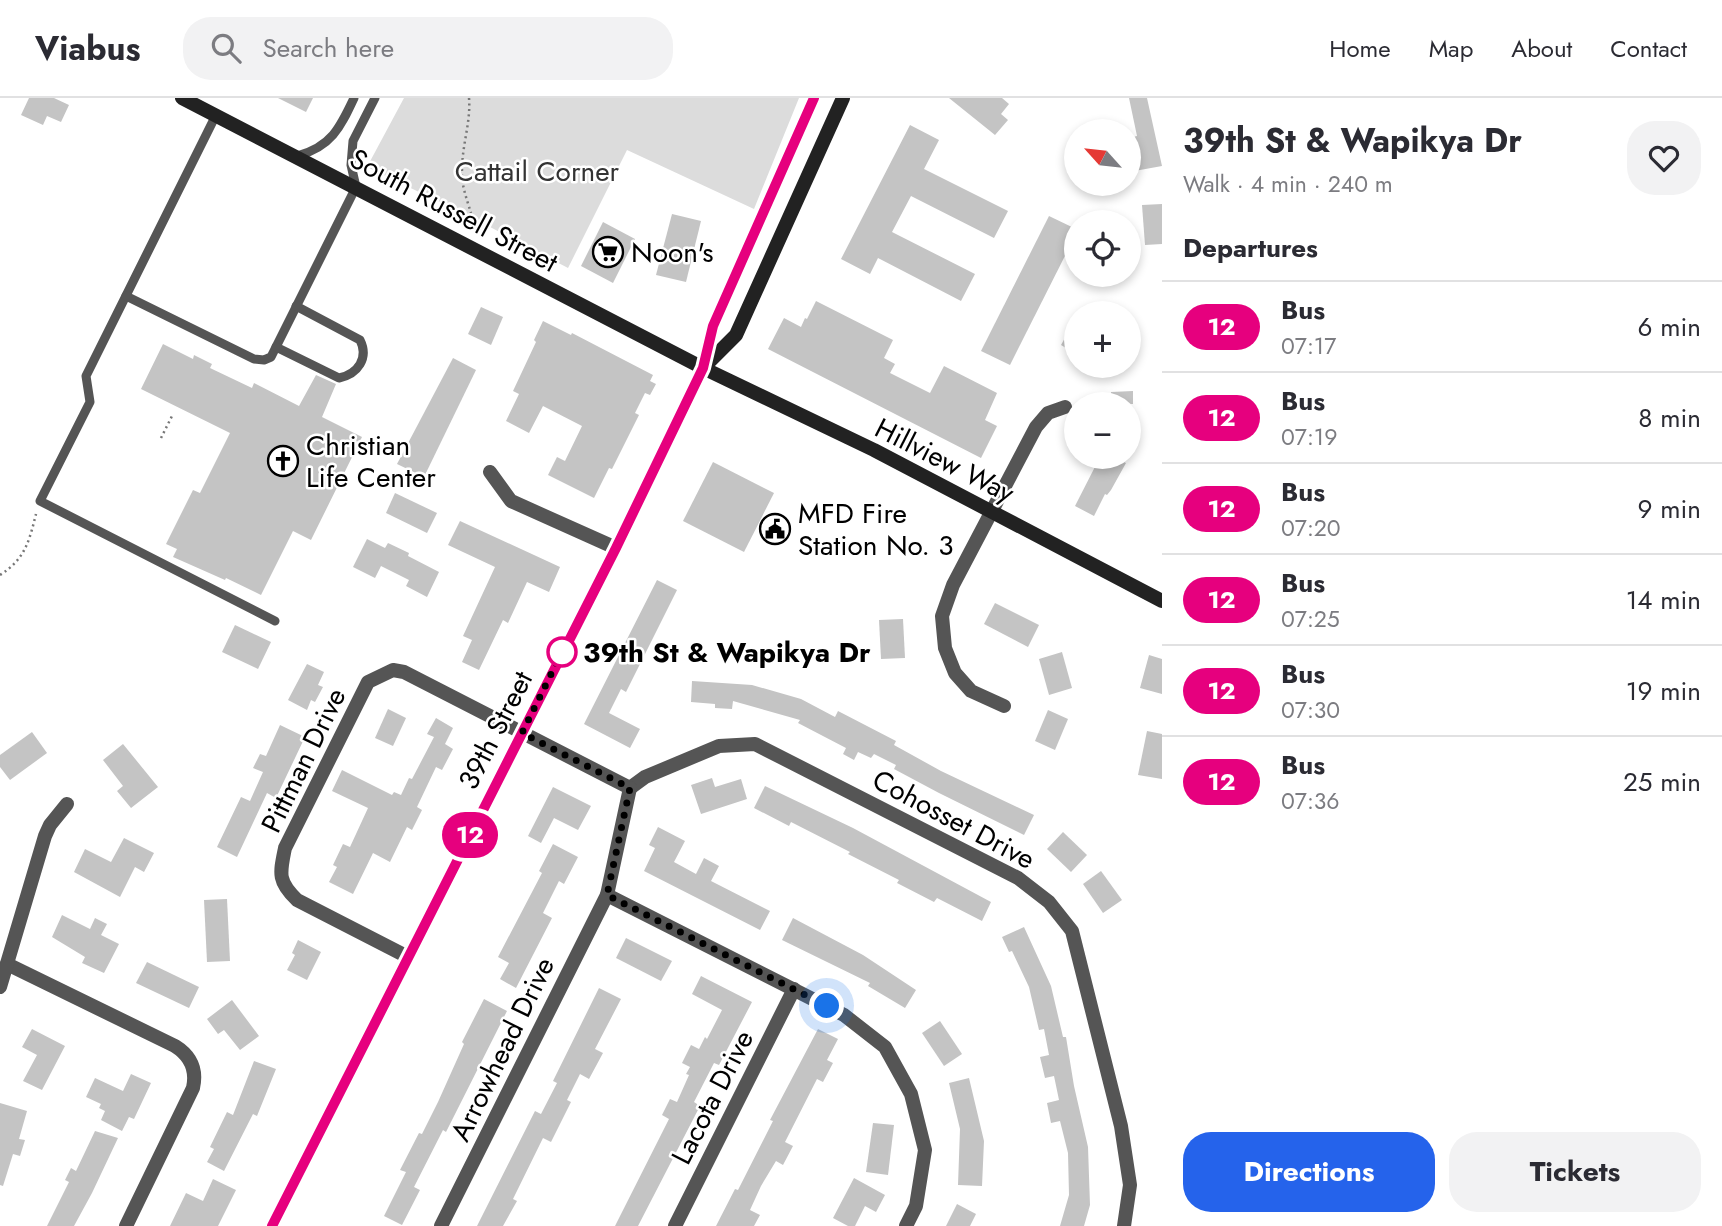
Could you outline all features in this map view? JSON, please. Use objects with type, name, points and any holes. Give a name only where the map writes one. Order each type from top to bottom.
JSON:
[{"type":"main road","name":"South Russell Street","points":[[182,98],[703,368]]},
{"type":"main road","points":[[703,368],[713,326],[814,98]]},
{"type":"main road","points":[[703,368],[736,335],[840,102]]},
{"type":"main road","name":"Hillview Way","points":[[703,368],[874,450],[1162,600]]},
{"type":"main road","name":"39th Street","points":[[272,1226],[616,548],[703,368]]},
{"type":"street","points":[[1004,706],[971,691],[955,673],[945,648],[942,616],[953,585],[1036,427],[1048,413],[1064,407]]},
{"type":"street","points":[[490,472],[511,501],[616,548]]},
{"type":"street","name":"Pittman Drive","points":[[408,957],[297,900],[286,890],[279,875],[285,848],[368,682],[393,670],[404,672],[630,788]]},
{"type":"street","name":"Cohosset Drive","points":[[630,788],[645,777],[719,746],[755,744],[1018,878],[1049,902],[1072,931],[1121,1126],[1130,1185],[1124,1226]]},
{"type":"street","name":"Arrowhead Drive","points":[[441,1226],[607,895],[630,788]]},
{"type":"street","points":[[0,987],[46,836],[67,804]]},
{"type":"street","points":[[607,895],[844,1015],[885,1046],[911,1094],[925,1150],[916,1206],[906,1226]]},
{"type":"street","points":[[7,964],[176,1046],[191,1061],[194,1071],[193,1088],[126,1226]]},
{"type":"street","name":"Lacota Drive","points":[[675,1226],[794,989]]},
{"type":"lane","points":[[297,156],[315,151],[327,142],[343,121],[354,98]]},
{"type":"lane","points":[[127,296],[254,359],[264,360],[271,356],[356,187],[351,164],[353,141],[375,98]]},
{"type":"lane","points":[[216,115],[86,376],[90,402],[40,501],[275,621]]},
{"type":"lane","points":[[276,347],[339,378],[355,372],[359,366],[363,357],[360,340],[296,306]]},
{"type":"path","points":[[469,98],[470,113],[461,173],[471,213]]},
{"type":"path","points":[[161,438],[172,416]]},
{"type":"path","points":[[0,575],[15,566],[24,552],[40,501]]},
{"type":"green space","name":"Cattail Corner","points":[[404,98],[799,98],[754,209],[627,150],[568,268],[367,167]]},
{"type":"building","points":[[29,98],[54,98],[69,105],[61,122],[47,116],[43,125],[21,115]]},
{"type":"building","points":[[278,98],[313,98],[306,112]]},
{"type":"building","points":[[949,98],[1002,98],[1009,104],[1001,114],[1008,120],[995,135]]},
{"type":"building","points":[[1129,98],[1147,98],[1162,166],[1141,170],[1141,119],[1133,119]]},
{"type":"building","points":[[910,125],[939,140],[924,169],[1008,211],[994,238],[911,196],[892,232],[975,274],[961,301],[878,258],[870,274],[841,259]]},
{"type":"building","points":[[1162,204],[1162,244],[1145,245],[1142,205]]},
{"type":"building","points":[[672,214],[701,221],[686,282],[656,275]]},
{"type":"building","points":[[1049,216],[1064,223],[1064,258],[1010,365],[981,351]]},
{"type":"building","name":"Noon's","points":[[603,222],[635,239],[613,283],[581,266]]},
{"type":"building","points":[[816,301],[893,340],[884,358],[895,364],[890,373],[930,393],[944,366],[997,393],[985,420],[997,426],[981,458],[768,349],[784,318],[801,327]]},
{"type":"building","points":[[481,307],[503,317],[491,345],[468,334]]},
{"type":"building","points":[[543,321],[653,375],[650,381],[656,384],[650,395],[645,393],[635,413],[639,415],[594,498],[548,475],[557,457],[565,461],[582,426],[543,406],[529,433],[506,421],[519,394],[513,391]]},
{"type":"building","name":"Christian Life Center","points":[[163,344],[193,359],[194,355],[212,364],[210,368],[252,388],[254,383],[299,406],[316,375],[336,384],[322,417],[362,437],[311,540],[293,531],[261,595],[173,557],[177,549],[166,544],[193,490],[200,493],[230,433],[141,389]]},
{"type":"building","points":[[453,358],[476,370],[424,477],[397,464]]},
{"type":"building","points":[[713,462],[774,493],[744,552],[683,521]]},
{"type":"building","points":[[1094,469],[1123,469],[1094,516],[1075,506]]},
{"type":"building","points":[[395,493],[437,513],[427,533],[386,513]]},
{"type":"building","points":[[460,521],[560,567],[549,592],[527,582],[508,623],[503,620],[479,670],[462,662],[472,640],[463,636],[495,567],[448,545]]},
{"type":"building","points":[[367,539],[385,548],[388,543],[439,572],[427,597],[406,586],[409,580],[381,566],[375,578],[353,567]]},
{"type":"building","points":[[657,580],[677,590],[626,692],[621,689],[609,713],[640,729],[630,748],[584,724]]},
{"type":"building","points":[[995,603],[1039,625],[1028,647],[984,624]]},
{"type":"building","points":[[903,619],[905,658],[881,659],[879,620]]},
{"type":"building","points":[[235,625],[271,642],[258,669],[222,652]]},
{"type":"building","points":[[1062,652],[1072,688],[1049,695],[1039,659]]},
{"type":"building","points":[[1149,655],[1162,659],[1162,694],[1140,688]]},
{"type":"building","points":[[307,664],[324,672],[318,685],[323,687],[315,702],[311,700],[307,710],[288,700]]},
{"type":"building","points":[[692,681],[752,685],[801,699],[835,717],[838,711],[896,741],[894,745],[941,771],[1034,815],[1024,835],[894,769],[896,765],[874,754],[871,758],[858,752],[854,760],[843,754],[846,748],[798,723],[800,720],[733,701],[732,709],[691,702]]},
{"type":"building","points":[[388,709],[406,718],[393,746],[375,738]]},
{"type":"building","points":[[1048,710],[1068,719],[1055,750],[1035,741]]},
{"type":"building","points":[[436,718],[453,728],[445,744],[453,749],[442,770],[436,767],[417,807],[422,810],[412,830],[407,827],[390,862],[373,853],[353,894],[329,882],[337,867],[333,865],[343,844],[350,847],[368,808],[332,791],[342,770],[392,795],[394,792],[401,795],[434,737],[427,734]]},
{"type":"building","points":[[280,725],[305,737],[276,798],[267,793],[237,857],[217,847],[241,797],[250,801],[263,772],[253,768],[260,754],[266,756]]},
{"type":"building","points":[[1147,731],[1162,734],[1162,779],[1138,775]]},
{"type":"building","points":[[32,732],[47,753],[10,780],[0,767],[0,755]]},
{"type":"building","points":[[123,744],[158,787],[131,808],[117,791],[123,786],[103,760]]},
{"type":"building","points":[[712,778],[715,787],[741,779],[747,799],[701,814],[691,785]]},
{"type":"building","points":[[765,786],[853,828],[991,902],[982,921],[937,898],[934,902],[897,883],[899,880],[848,854],[850,852],[791,822],[789,826],[754,808]]},
{"type":"building","points":[[553,787],[591,806],[578,830],[554,818],[541,843],[528,836]]},
{"type":"building","points":[[658,827],[685,841],[674,862],[696,874],[704,858],[719,866],[711,881],[770,911],[760,930],[644,871],[655,848],[649,845]]},
{"type":"building","points":[[1063,832],[1087,855],[1071,872],[1047,849]]},
{"type":"building","points":[[124,838],[154,853],[144,872],[135,867],[120,897],[74,872],[85,849],[111,862]]},
{"type":"building","points":[[553,844],[578,857],[564,884],[559,881],[543,913],[552,918],[516,988],[500,979],[509,963],[498,957],[542,873],[539,871]]},
{"type":"building","points":[[1101,871],[1122,900],[1103,913],[1083,884]]},
{"type":"building","points":[[227,899],[230,961],[207,962],[204,900]]},
{"type":"building","points":[[62,915],[90,929],[95,918],[107,924],[101,935],[119,944],[104,973],[82,963],[85,957],[52,937]]},
{"type":"building","points":[[793,918],[863,955],[916,990],[905,1008],[868,986],[870,983],[782,940]]},
{"type":"building","points":[[1024,927],[1051,986],[1063,1037],[1066,1037],[1088,1147],[1090,1205],[1084,1226],[1060,1226],[1069,1195],[1068,1153],[1060,1121],[1051,1123],[1047,1103],[1059,1100],[1054,1076],[1045,1078],[1040,1057],[1049,1055],[1044,1029],[1039,1030],[1029,987],[1012,951],[1009,952],[1002,937]]},
{"type":"building","points":[[626,938],[672,961],[661,981],[616,958]]},
{"type":"building","points":[[298,940],[321,952],[307,980],[287,970],[295,955],[292,953]]},
{"type":"building","points":[[147,962],[199,987],[189,1008],[136,983]]},
{"type":"building","points":[[701,976],[752,1002],[719,1065],[714,1063],[694,1102],[700,1106],[638,1226],[615,1226],[669,1119],[662,1115],[670,1099],[677,1102],[689,1075],[686,1074],[690,1067],[682,1063],[691,1045],[699,1049],[705,1037],[707,1039],[722,1010],[692,994]]},
{"type":"building","points":[[599,988],[621,999],[595,1049],[603,1053],[589,1079],[580,1074],[567,1100],[571,1102],[551,1142],[543,1138],[513,1199],[517,1201],[503,1226],[477,1226],[535,1111],[541,1114],[557,1083],[553,1081]]},
{"type":"building","points":[[484,999],[507,1011],[446,1132],[443,1130],[414,1187],[420,1190],[402,1225],[384,1216],[406,1172],[400,1170],[438,1102],[464,1044],[462,1042]]},
{"type":"building","points":[[232,1000],[259,1036],[240,1050],[224,1030],[218,1034],[207,1019]]},
{"type":"building","points":[[940,1021],[962,1054],[944,1066],[922,1033]]},
{"type":"building","points":[[32,1029],[65,1046],[42,1090],[23,1081],[37,1055],[22,1047]]},
{"type":"building","points":[[818,1029],[838,1039],[827,1060],[833,1063],[823,1082],[817,1079],[785,1142],[793,1146],[783,1165],[776,1161],[761,1186],[750,1210],[760,1215],[754,1226],[716,1226],[735,1189],[738,1190],[773,1121],[770,1120]]},
{"type":"building","points":[[254,1061],[276,1069],[257,1116],[253,1114],[224,1171],[207,1162],[214,1149],[210,1147],[227,1112],[233,1115]]},
{"type":"building","points":[[131,1074],[151,1083],[134,1119],[129,1117],[122,1131],[101,1120],[105,1111],[99,1108],[101,1104],[86,1097],[95,1078],[123,1091]]},
{"type":"building","points":[[969,1078],[984,1141],[982,1186],[958,1185],[960,1129],[949,1083]]},
{"type":"building","points":[[0,1103],[27,1111],[19,1139],[25,1140],[20,1156],[13,1154],[3,1186],[0,1185]]},
{"type":"building","points":[[873,1123],[894,1125],[888,1175],[866,1172]]},
{"type":"building","points":[[95,1131],[118,1138],[92,1193],[74,1226],[47,1226],[69,1182],[65,1180],[71,1168],[76,1171]]},
{"type":"building","points":[[854,1178],[885,1195],[876,1212],[865,1206],[855,1226],[848,1226],[833,1218]]},
{"type":"building","points":[[213,1179],[236,1190],[218,1226],[170,1226],[186,1193],[203,1201]]},
{"type":"building","points":[[957,1204],[976,1214],[970,1226],[946,1226]]},
{"type":"bus line","name":"12","points":[[272,1226],[616,548],[703,368],[713,326],[814,98]]},
{"type":"place","name":"Noon's","points":[[608,252]]},
{"type":"place","name":"Christian Life Center","points":[[283,461]]},
{"type":"place","name":"MFD Fire Station No. 3","points":[[775,529]]},
{"type":"place","name":"39th St & Wapikya Dr","points":[[562,652]]},
{"type":"route","points":[[562,652],[522,733],[630,788],[607,895],[827,1006]]}]
